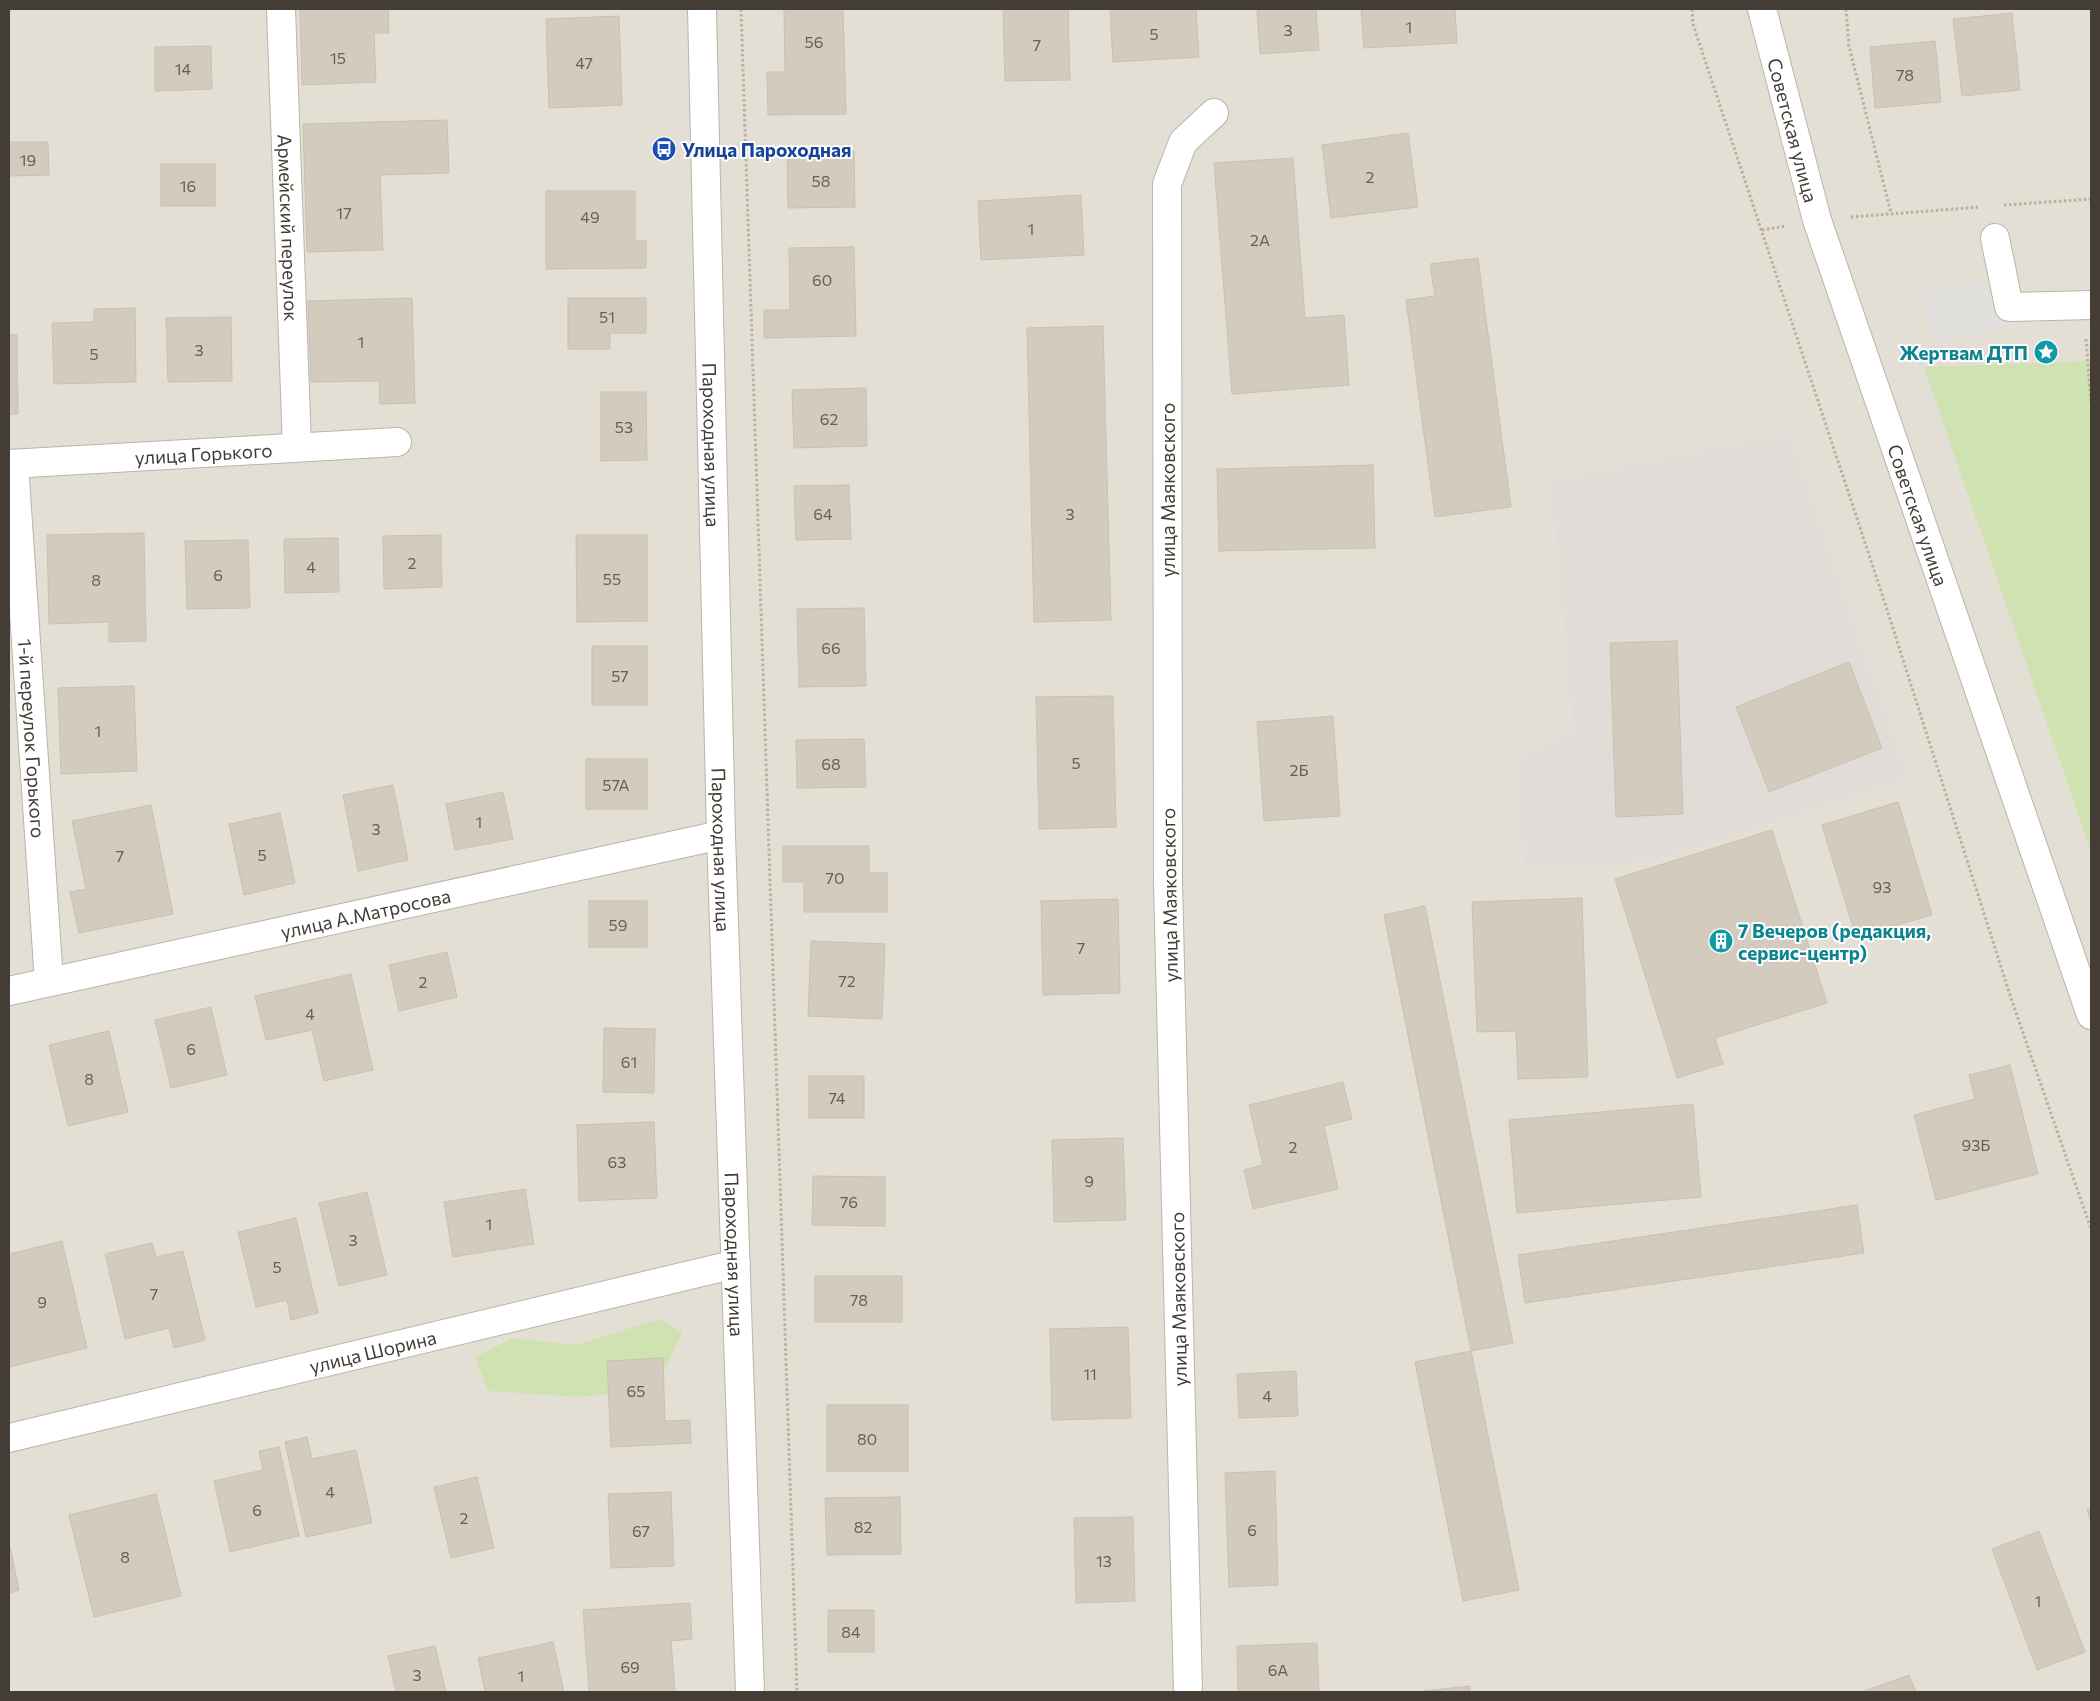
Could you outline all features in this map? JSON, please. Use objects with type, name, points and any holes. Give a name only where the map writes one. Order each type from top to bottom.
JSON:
[{"type":"street","name":"Армейский переулок","points":[[281,9],[297,448]]},
{"type":"street","name":"Пароходная улица","points":[[702,9],[722,835],[750,1692]]},
{"type":"street","name":"Советская улица","points":[[1762,9],[1817,220],[2091,1015]]},
{"type":"street","name":"улица Маяковского","points":[[1188,1692],[1168,883],[1167,184],[1183,142],[1214,113]]},
{"type":"street","points":[[1994,238],[2008,307],[2088,306]]},
{"type":"street","name":"улица Горького","points":[[11,464],[398,442]]},
{"type":"street","name":"1-й переулок Горького","points":[[11,464],[49,982]]},
{"type":"street","name":"улица А.Матросова","points":[[9,991],[722,835]]},
{"type":"street","name":"улица Шорина","points":[[9,1438],[736,1264]]},
{"type":"path","points":[[741,9],[797,1692]]},
{"type":"path","points":[[1692,9],[1694,24],[1882,594],[2011,998],[2091,1229]]},
{"type":"path","points":[[1846,9],[1850,46],[1891,214]]},
{"type":"path","points":[[1996,206],[2091,199]]},
{"type":"path","points":[[1762,230],[1817,220],[1986,207]]},
{"type":"path","points":[[2088,306],[2091,402]]},
{"type":"shaded area","points":[[9,9],[2091,9],[2091,1692],[9,1692]]},
{"type":"shaded area","points":[[2016,275],[2025,325],[1933,342],[1924,292]]},
{"type":"shaded area","points":[[1789,433],[1907,779],[1655,860],[1524,867],[1519,761],[1574,730],[1551,481]]},
{"type":"green space","points":[[2091,361],[2091,851],[1924,367]]},
{"type":"green space","points":[[659,1319],[682,1332],[663,1374],[617,1393],[578,1397],[488,1391],[475,1357],[513,1338],[576,1345]]},
{"type":"building","points":[[300,9],[388,9],[389,33],[374,33],[376,82],[302,85]]},
{"type":"building","points":[[843,9],[846,114],[768,115],[767,72],[785,72],[784,10]]},
{"type":"building","points":[[1003,9],[1068,9],[1070,80],[1005,81]]},
{"type":"building","points":[[1110,9],[1196,9],[1199,57],[1113,62]]},
{"type":"building","points":[[1257,9],[1316,9],[1319,50],[1260,54]]},
{"type":"building","points":[[1361,9],[1455,9],[1457,43],[1364,48]]},
{"type":"building","points":[[2012,13],[2020,90],[1962,96],[1953,19]]},
{"type":"building","points":[[619,16],[622,105],[549,108],[546,19]]},
{"type":"building","points":[[1935,41],[1941,102],[1875,108],[1870,47]]},
{"type":"building","points":[[211,46],[212,89],[155,91],[155,47]]},
{"type":"building","points":[[447,120],[449,173],[380,175],[383,250],[307,252],[303,124]]},
{"type":"building","points":[[1408,133],[1418,207],[1331,218],[1322,145]]},
{"type":"building","points":[[9,142],[48,142],[49,175],[9,176]]},
{"type":"building","points":[[854,151],[855,207],[788,208],[787,153]]},
{"type":"building","points":[[1293,158],[1305,318],[1344,315],[1349,385],[1232,394],[1214,163]]},
{"type":"building","points":[[161,164],[215,164],[215,206],[161,206]]},
{"type":"building","points":[[546,191],[635,191],[635,241],[646,241],[646,268],[546,269]]},
{"type":"building","points":[[1081,195],[1084,255],[981,260],[978,201]]},
{"type":"building","points":[[854,247],[856,336],[764,338],[764,310],[790,310],[789,248]]},
{"type":"building","points":[[1478,258],[1511,507],[1435,517],[1406,300],[1435,296],[1430,264]]},
{"type":"building","points":[[412,298],[415,403],[380,404],[379,381],[311,382],[308,301]]},
{"type":"building","points":[[568,298],[646,298],[646,333],[610,333],[610,349],[568,349]]},
{"type":"building","points":[[135,308],[136,382],[54,384],[52,323],[94,322],[94,309]]},
{"type":"building","points":[[231,317],[232,381],[168,382],[166,318]]},
{"type":"building","points":[[1103,326],[1111,620],[1034,622],[1027,328]]},
{"type":"building","points":[[9,335],[17,335],[18,414],[9,414]]},
{"type":"building","points":[[866,388],[867,446],[794,448],[792,390]]},
{"type":"building","points":[[601,392],[646,392],[647,460],[601,461]]},
{"type":"building","points":[[1373,465],[1375,548],[1219,551],[1217,469]]},
{"type":"building","points":[[849,485],[851,539],[796,540],[794,486]]},
{"type":"building","points":[[144,533],[146,641],[109,642],[109,622],[49,624],[47,535]]},
{"type":"building","points":[[441,535],[442,587],[384,589],[383,536]]},
{"type":"building","points":[[576,535],[647,535],[647,621],[577,622]]},
{"type":"building","points":[[338,538],[339,592],[285,593],[284,539]]},
{"type":"building","points":[[248,540],[250,608],[187,609],[185,541]]},
{"type":"building","points":[[864,608],[866,686],[799,687],[797,609]]},
{"type":"building","points":[[1677,641],[1683,814],[1616,817],[1610,643]]},
{"type":"building","points":[[592,646],[647,646],[647,705],[592,705]]},
{"type":"building","points":[[1849,662],[1882,748],[1769,792],[1736,707]]},
{"type":"building","points":[[134,686],[137,771],[61,774],[58,688]]},
{"type":"building","points":[[1113,696],[1116,827],[1039,829],[1036,697]]},
{"type":"building","points":[[1333,716],[1340,816],[1264,821],[1257,722]]},
{"type":"building","points":[[864,739],[866,787],[797,788],[796,740]]},
{"type":"building","points":[[586,759],[647,759],[647,809],[586,809]]},
{"type":"building","points":[[393,785],[408,860],[358,871],[343,795]]},
{"type":"building","points":[[503,792],[513,839],[455,850],[446,804]]},
{"type":"building","points":[[1898,802],[1932,915],[1856,937],[1822,825]]},
{"type":"building","points":[[151,805],[173,914],[79,933],[70,892],[86,889],[72,821]]},
{"type":"building","points":[[280,813],[295,883],[244,895],[229,824]]},
{"type":"building","name":"7 Вечеров (редакция, сервис-центр)","points":[[1772,830],[1827,1003],[1715,1038],[1723,1064],[1677,1078],[1615,879]]},
{"type":"building","points":[[783,846],[869,846],[869,873],[887,873],[887,912],[804,912],[804,882],[783,882]]},
{"type":"building","points":[[1582,898],[1588,1077],[1518,1079],[1516,1031],[1477,1032],[1472,902]]},
{"type":"building","points":[[1118,899],[1120,993],[1043,995],[1041,901]]},
{"type":"building","points":[[589,901],[647,901],[647,947],[589,947]]},
{"type":"building","points":[[1425,906],[1513,1343],[1471,1351],[1384,915]]},
{"type":"building","points":[[811,941],[885,944],[882,1019],[808,1016]]},
{"type":"building","points":[[447,952],[457,997],[399,1011],[389,965]]},
{"type":"building","points":[[351,974],[373,1070],[324,1081],[312,1030],[266,1040],[255,996]]},
{"type":"building","points":[[211,1007],[227,1075],[171,1088],[155,1020]]},
{"type":"building","points":[[604,1028],[655,1029],[654,1093],[603,1092]]},
{"type":"building","points":[[109,1031],[128,1112],[68,1126],[49,1045]]},
{"type":"building","points":[[2010,1065],[2038,1174],[1936,1200],[1914,1115],[1975,1099],[1969,1075]]},
{"type":"building","points":[[809,1076],[864,1076],[864,1118],[809,1118]]},
{"type":"building","points":[[1343,1082],[1352,1119],[1324,1126],[1338,1189],[1253,1209],[1244,1170],[1263,1165],[1249,1105]]},
{"type":"building","points":[[1693,1104],[1701,1197],[1517,1213],[1509,1120]]},
{"type":"building","points":[[654,1122],[657,1198],[579,1201],[577,1125]]},
{"type":"building","points":[[1123,1138],[1126,1220],[1054,1222],[1052,1140]]},
{"type":"building","points":[[813,1176],[885,1177],[885,1226],[812,1225]]},
{"type":"building","points":[[525,1189],[534,1244],[453,1257],[444,1202]]},
{"type":"building","points":[[367,1192],[387,1275],[339,1286],[319,1203]]},
{"type":"building","points":[[1857,1205],[1864,1253],[1525,1303],[1518,1255]]},
{"type":"building","points":[[296,1218],[318,1313],[291,1320],[287,1300],[256,1307],[238,1232]]},
{"type":"building","points":[[62,1241],[87,1348],[9,1367],[9,1254]]},
{"type":"building","points":[[152,1243],[156,1257],[183,1251],[205,1340],[174,1348],[169,1328],[125,1339],[105,1254]]},
{"type":"building","points":[[815,1276],[902,1276],[902,1322],[815,1322]]},
{"type":"building","points":[[1128,1327],[1131,1418],[1052,1420],[1050,1329]]},
{"type":"building","points":[[1471,1351],[1519,1590],[1463,1601],[1415,1362]]},
{"type":"building","points":[[663,1358],[665,1421],[690,1420],[691,1443],[611,1447],[607,1361]]},
{"type":"building","points":[[1296,1371],[1298,1416],[1239,1418],[1237,1374]]},
{"type":"building","points":[[827,1405],[908,1405],[908,1471],[827,1471]]},
{"type":"building","points":[[307,1437],[312,1459],[356,1450],[372,1523],[306,1537],[285,1442]]},
{"type":"building","points":[[279,1447],[299,1536],[230,1552],[214,1481],[263,1470],[259,1451]]},
{"type":"building","points":[[1275,1471],[1278,1585],[1229,1587],[1225,1473]]},
{"type":"building","points":[[477,1477],[494,1548],[451,1558],[434,1487]]},
{"type":"building","points":[[671,1492],[674,1566],[611,1568],[608,1494]]},
{"type":"building","points":[[156,1494],[181,1596],[94,1617],[69,1515]]},
{"type":"building","points":[[900,1497],[901,1554],[827,1555],[825,1498]]},
{"type":"building","points":[[2091,1508],[2091,1522],[2087,1510]]},
{"type":"building","points":[[1133,1517],[1135,1601],[1076,1603],[1074,1518]]},
{"type":"building","points":[[2039,1531],[2085,1652],[2037,1670],[1992,1549]]},
{"type":"building","points":[[9,1542],[19,1590],[9,1593]]},
{"type":"building","points":[[690,1603],[692,1639],[671,1641],[675,1692],[589,1692],[583,1610]]},
{"type":"building","points":[[828,1610],[874,1610],[874,1652],[828,1652]]},
{"type":"building","points":[[553,1642],[564,1692],[485,1692],[478,1658]]},
{"type":"building","points":[[1317,1643],[1319,1692],[1238,1692],[1237,1646]]},
{"type":"building","points":[[435,1646],[446,1692],[396,1692],[388,1656]]},
{"type":"building","points":[[1909,1675],[1916,1692],[1862,1692]]},
{"type":"building","points":[[1470,1686],[1470,1692],[1415,1692]]},
{"type":"place","name":"Улица Пароходная","points":[[664,149]]},
{"type":"place","name":"Жертвам ДТП","points":[[2046,352]]},
{"type":"place","name":"7 Вечеров (редакция, сервис-центр)","points":[[1721,941]]}]
